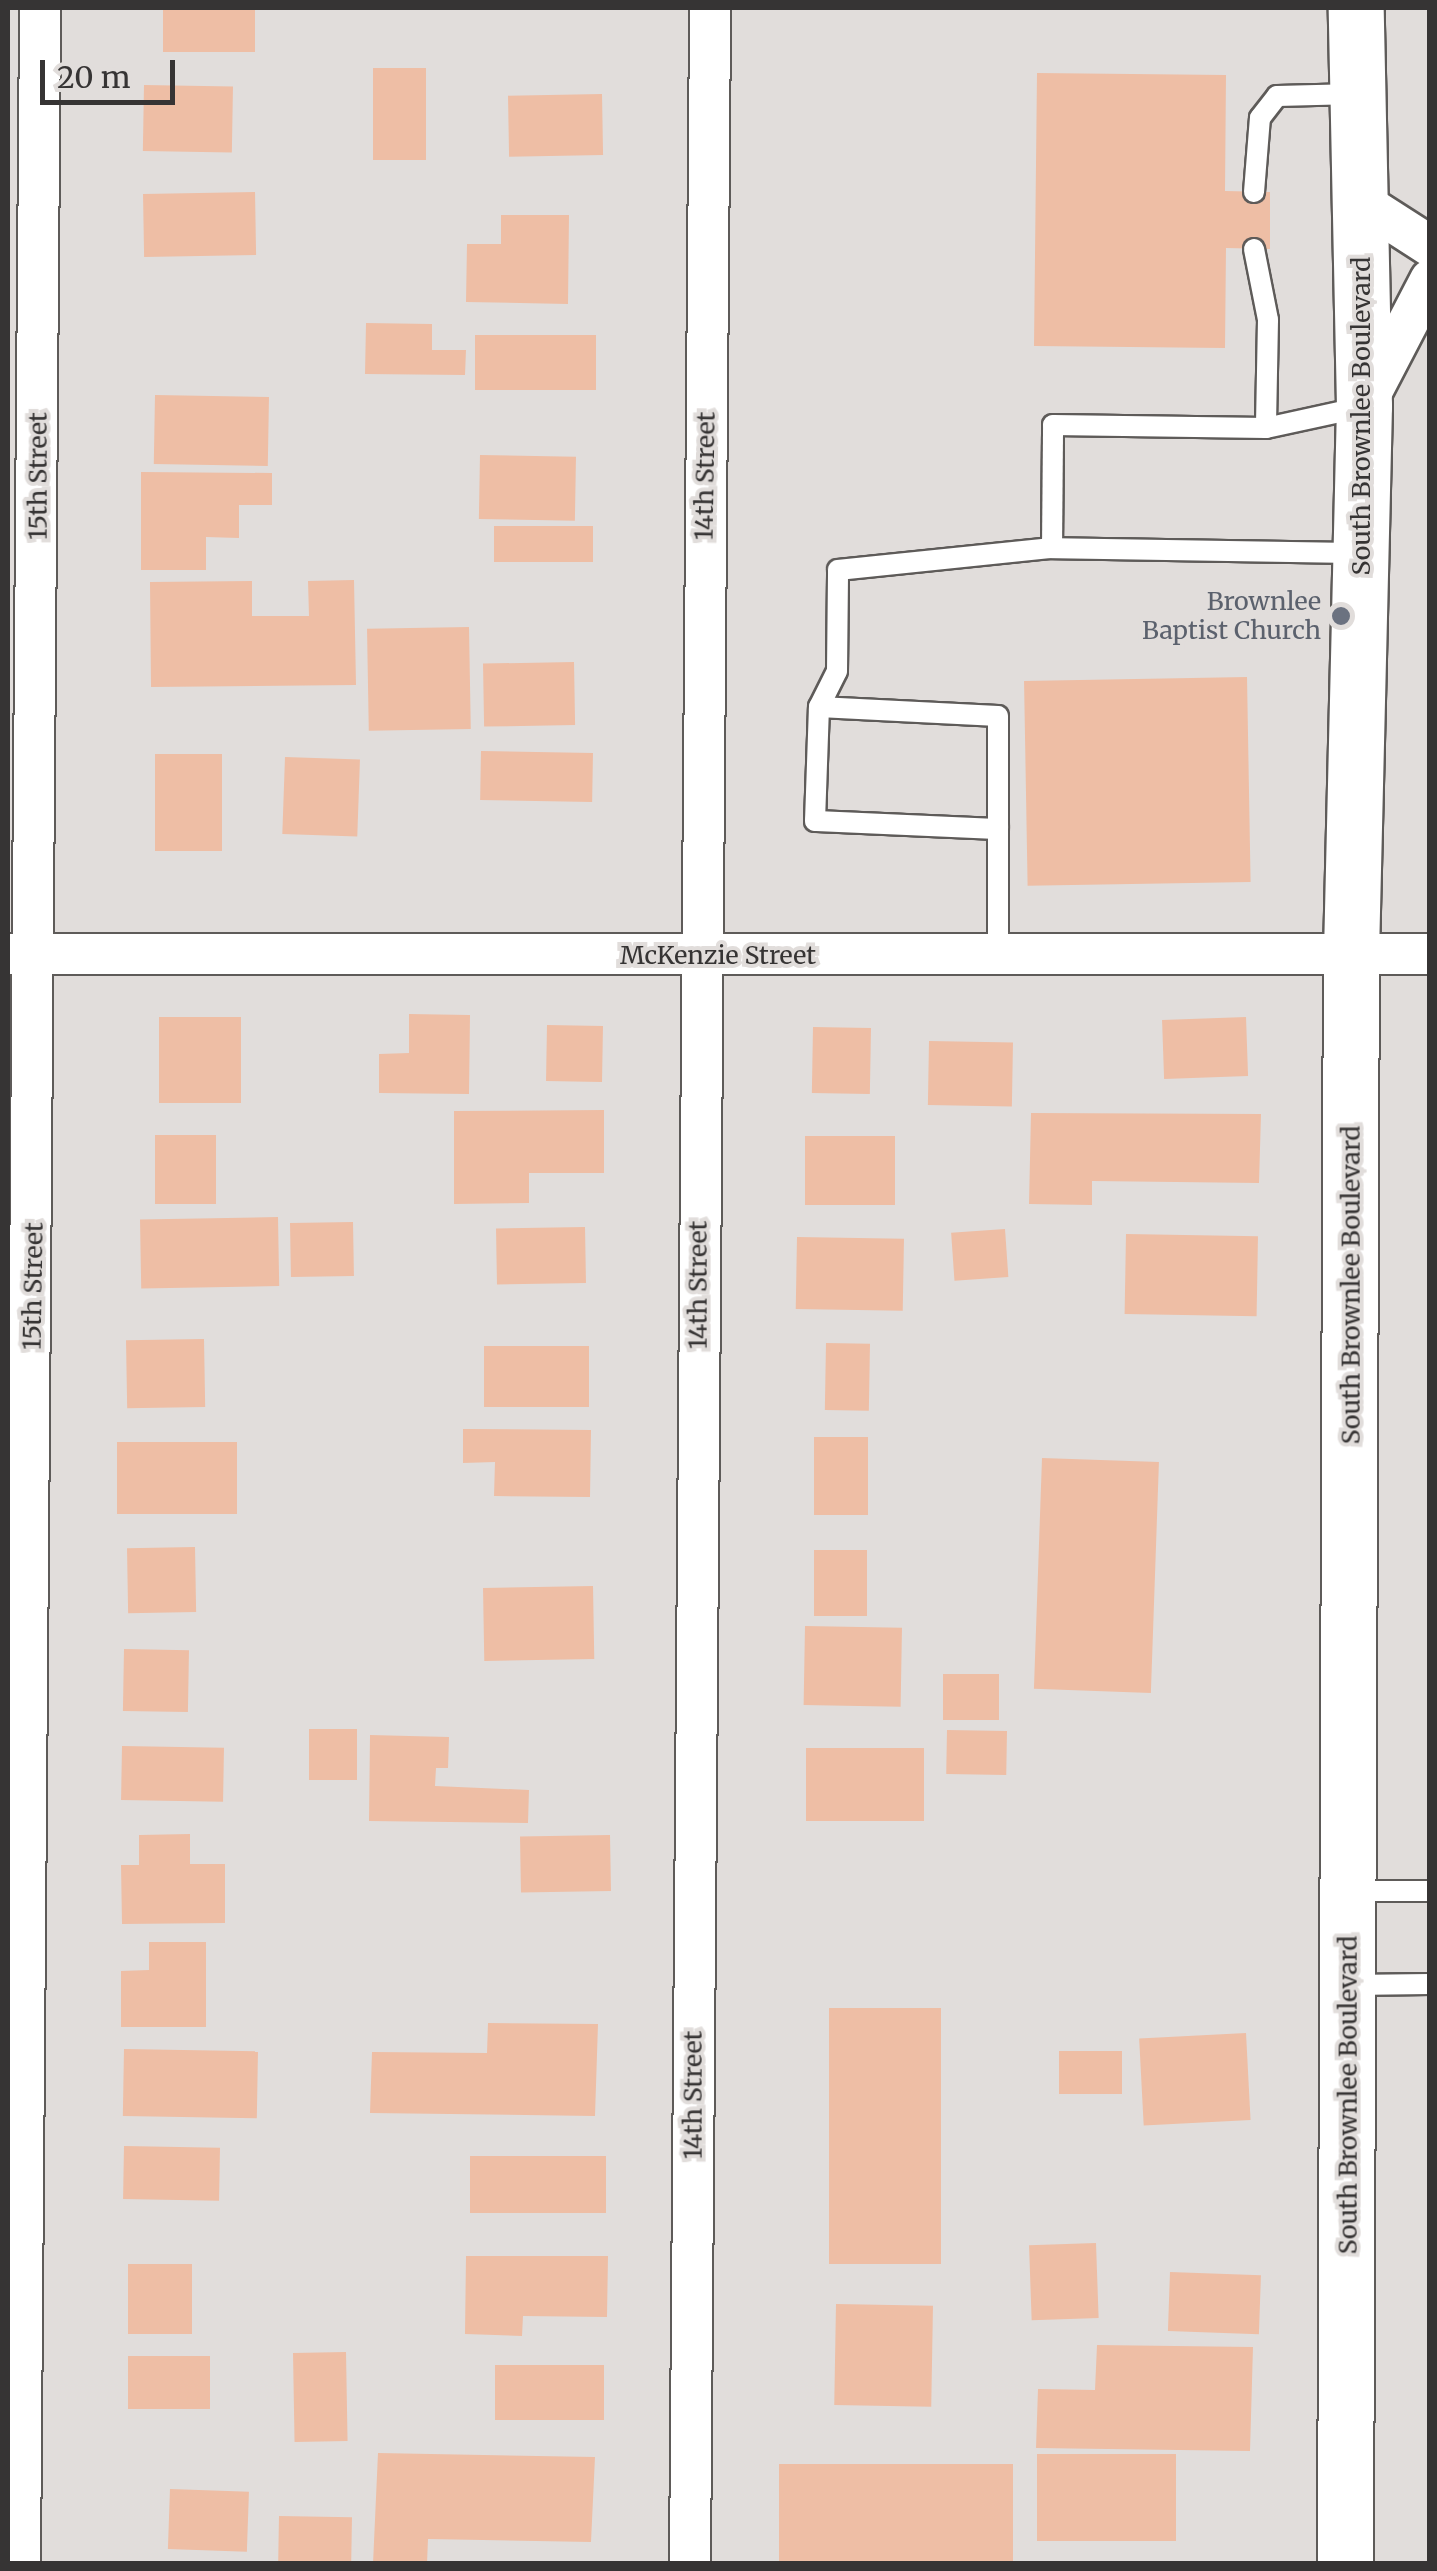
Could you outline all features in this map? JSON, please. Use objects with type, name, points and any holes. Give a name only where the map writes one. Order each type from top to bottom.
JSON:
[{"type":"main road","name":"South Brownlee Boulevard","points":[[1346,2564],[1352,953],[1364,406],[1356,8]]},
{"type":"street","name":"15th Street","points":[[20,2564],[22,954],[40,8]]},
{"type":"street","name":"14th Street","points":[[690,2564],[710,8]]},
{"type":"street","points":[[1360,202],[1430,246]]},
{"type":"street","points":[[1364,406],[1430,280]]},
{"type":"street","name":"McKenzie Street","points":[[22,954],[1430,954]]},
{"type":"lane","points":[[1254,192],[1260,118],[1277,96],[1358,94]]},
{"type":"lane","points":[[1254,248],[1268,320],[1266,428]]},
{"type":"lane","points":[[1052,548],[1053,425],[1266,428],[1364,406]]},
{"type":"lane","points":[[998,829],[816,822],[819,707],[837,672],[838,570],[1052,548],[1361,552]]},
{"type":"lane","points":[[819,707],[998,716],[998,954]]},
{"type":"lane","points":[[1349,1891],[1430,1891]]},
{"type":"lane","points":[[1348,1985],[1430,1984]]},
{"type":"building","points":[[163,8],[255,8],[255,52],[163,52]]},
{"type":"building","points":[[373,68],[426,68],[426,160],[373,160]]},
{"type":"building","points":[[1037,73],[1226,75],[1225,191],[1270,192],[1270,249],[1226,248],[1225,348],[1034,346]]},
{"type":"building","points":[[144,85],[233,87],[232,153],[143,151]]},
{"type":"building","points":[[602,94],[603,155],[509,157],[508,96]]},
{"type":"building","points":[[255,192],[256,255],[144,257],[143,194]]},
{"type":"building","points":[[501,215],[569,215],[568,304],[466,302],[467,244],[501,244]]},
{"type":"building","points":[[366,323],[432,324],[432,350],[466,350],[465,375],[365,374]]},
{"type":"building","points":[[475,335],[596,335],[596,390],[475,390]]},
{"type":"building","points":[[155,395],[269,397],[268,466],[154,464]]},
{"type":"building","points":[[480,455],[576,457],[575,521],[479,519]]},
{"type":"building","points":[[141,472],[272,473],[272,505],[239,505],[239,538],[206,537],[206,570],[141,570]]},
{"type":"building","points":[[494,526],[593,526],[593,562],[494,562]]},
{"type":"building","points":[[354,580],[356,685],[151,687],[150,582],[252,581],[252,616],[309,616],[308,581]]},
{"type":"building","points":[[469,627],[471,729],[369,731],[367,629]]},
{"type":"building","points":[[574,662],[575,725],[484,727],[483,664]]},
{"type":"building","points":[[1247,677],[1251,882],[1028,886],[1024,681]]},
{"type":"building","points":[[481,751],[593,753],[592,802],[480,800]]},
{"type":"building","points":[[155,754],[222,754],[222,851],[155,851]]},
{"type":"building","points":[[285,757],[360,760],[357,837],[282,834]]},
{"type":"building","points":[[409,1014],[470,1015],[469,1094],[379,1093],[379,1054],[409,1053]]},
{"type":"building","points":[[159,1017],[241,1017],[241,1103],[159,1103]]},
{"type":"building","points":[[1246,1017],[1248,1076],[1164,1079],[1162,1020]]},
{"type":"building","points":[[547,1025],[603,1026],[602,1082],[546,1081]]},
{"type":"building","points":[[813,1027],[871,1028],[870,1094],[812,1093]]},
{"type":"building","points":[[929,1041],[1013,1042],[1012,1106],[928,1105]]},
{"type":"building","points":[[604,1110],[604,1173],[529,1173],[529,1203],[454,1204],[454,1111]]},
{"type":"building","points":[[1031,1113],[1261,1114],[1259,1183],[1092,1181],[1092,1205],[1029,1204]]},
{"type":"building","points":[[155,1135],[216,1135],[216,1204],[155,1204]]},
{"type":"building","points":[[805,1136],[895,1136],[895,1205],[805,1205]]},
{"type":"building","points":[[278,1217],[279,1286],[141,1288],[140,1219]]},
{"type":"building","points":[[353,1222],[354,1276],[291,1277],[290,1223]]},
{"type":"building","points":[[585,1227],[586,1283],[497,1285],[496,1229]]},
{"type":"building","points":[[1005,1229],[1008,1277],[954,1281],[951,1233]]},
{"type":"building","points":[[1126,1234],[1258,1236],[1257,1316],[1125,1314]]},
{"type":"building","points":[[797,1237],[904,1239],[903,1311],[796,1309]]},
{"type":"building","points":[[204,1339],[205,1407],[127,1408],[126,1340]]},
{"type":"building","points":[[826,1343],[870,1344],[869,1411],[825,1410]]},
{"type":"building","points":[[484,1346],[589,1346],[589,1407],[484,1407]]},
{"type":"building","points":[[463,1429],[591,1430],[590,1497],[494,1496],[495,1462],[463,1463]]},
{"type":"building","points":[[814,1437],[868,1437],[868,1515],[814,1515]]},
{"type":"building","points":[[117,1442],[237,1442],[237,1514],[117,1514]]},
{"type":"building","points":[[1042,1458],[1159,1462],[1151,1693],[1034,1689]]},
{"type":"building","points":[[195,1547],[196,1612],[128,1613],[127,1548]]},
{"type":"building","points":[[814,1550],[867,1550],[867,1616],[814,1616]]},
{"type":"building","points":[[593,1586],[594,1659],[484,1661],[483,1588]]},
{"type":"building","points":[[805,1626],[902,1628],[901,1707],[804,1705]]},
{"type":"building","points":[[124,1649],[189,1650],[188,1712],[123,1711]]},
{"type":"building","points":[[943,1674],[999,1674],[999,1720],[943,1720]]},
{"type":"building","points":[[309,1729],[357,1729],[357,1780],[309,1780]]},
{"type":"building","points":[[947,1730],[1007,1731],[1006,1775],[946,1774]]},
{"type":"building","points":[[370,1735],[449,1737],[448,1768],[436,1768],[435,1786],[529,1790],[528,1823],[369,1821]]},
{"type":"building","points":[[122,1746],[224,1748],[223,1802],[121,1800]]},
{"type":"building","points":[[806,1748],[924,1748],[924,1821],[806,1821]]},
{"type":"building","points":[[190,1834],[190,1864],[225,1864],[225,1923],[122,1924],[121,1865],[139,1865],[139,1835]]},
{"type":"building","points":[[610,1835],[611,1891],[521,1893],[520,1837]]},
{"type":"building","points":[[149,1942],[206,1942],[206,2027],[121,2027],[121,1971],[149,1970]]},
{"type":"building","points":[[829,2008],[941,2008],[941,2264],[829,2264]]},
{"type":"building","points":[[488,2023],[598,2024],[595,2116],[370,2113],[372,2052],[487,2053]]},
{"type":"building","points":[[1246,2033],[1251,2120],[1144,2125],[1139,2039]]},
{"type":"building","points":[[124,2049],[258,2051],[257,2118],[123,2116]]},
{"type":"building","points":[[1059,2051],[1122,2051],[1122,2094],[1059,2094]]},
{"type":"building","points":[[124,2146],[220,2148],[219,2201],[123,2199]]},
{"type":"building","points":[[470,2156],[606,2156],[606,2213],[470,2213]]},
{"type":"building","points":[[1096,2243],[1099,2318],[1032,2320],[1029,2245]]},
{"type":"building","points":[[466,2256],[608,2256],[607,2317],[523,2316],[522,2336],[465,2334]]},
{"type":"building","points":[[128,2264],[192,2264],[192,2334],[128,2334]]},
{"type":"building","points":[[1170,2272],[1261,2275],[1259,2334],[1168,2331]]},
{"type":"building","points":[[836,2304],[933,2306],[931,2407],[834,2405]]},
{"type":"building","points":[[1097,2345],[1253,2347],[1250,2451],[1036,2448],[1038,2389],[1095,2390]]},
{"type":"building","points":[[346,2352],[348,2441],[295,2442],[293,2353]]},
{"type":"building","points":[[128,2356],[210,2356],[210,2409],[128,2409]]},
{"type":"building","points":[[495,2365],[604,2365],[604,2420],[495,2420]]},
{"type":"building","points":[[378,2453],[595,2457],[591,2542],[428,2539],[427,2564],[373,2564]]},
{"type":"building","points":[[1037,2454],[1176,2454],[1176,2541],[1037,2541]]},
{"type":"building","points":[[779,2464],[1013,2464],[1013,2564],[779,2564]]},
{"type":"building","points":[[170,2489],[249,2492],[247,2552],[168,2549]]},
{"type":"building","points":[[279,2516],[352,2517],[351,2564],[278,2564]]},
{"type":"place","name":"Brownlee Baptist Church","points":[[1341,616]]}]
